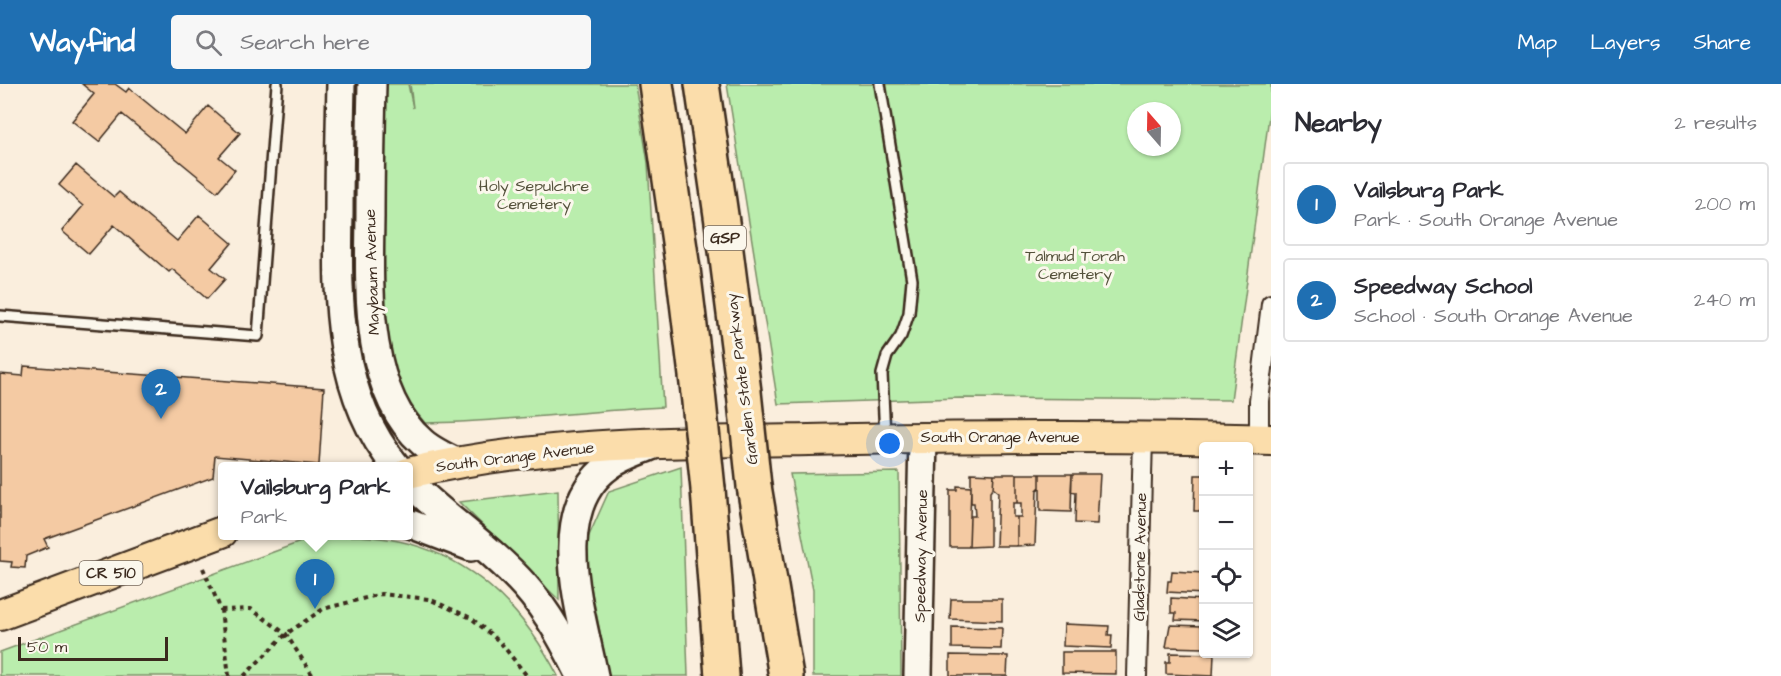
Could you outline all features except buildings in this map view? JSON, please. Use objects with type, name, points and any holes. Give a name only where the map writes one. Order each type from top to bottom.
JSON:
[{"type":"highway","name":"GSP","points":[[656,84],[680,246],[698,392],[722,676]]},
{"type":"highway","name":"Garden State Parkway","points":[[702,84],[744,392],[769,676]]},
{"type":"highway","points":[[754,486],[786,676]]},
{"type":"main road","name":"Maybaum Avenue","points":[[341,84],[338,260],[341,327],[347,364],[357,399],[373,433],[393,462]]},
{"type":"main road","name":"Maybaum Avenue","points":[[372,84],[369,274],[377,358],[388,390],[409,428],[428,447],[458,463]]},
{"type":"main road","name":"South Orange Avenue","points":[[413,472],[458,463],[573,448],[660,443],[923,437],[1265,440]]},
{"type":"main road","name":"Speedway Avenue","points":[[918,676],[923,437]]},
{"type":"main road","points":[[594,676],[572,557],[573,532],[579,508],[593,480],[610,465],[660,443]]},
{"type":"main road","points":[[413,486],[496,558],[524,586],[546,613],[581,676]]},
{"type":"main road","points":[[413,526],[496,558]]},
{"type":"main road","name":"CR 510","points":[[0,615],[218,533]]},
{"type":"street","points":[[1265,440],[1259,401],[1271,304]]},
{"type":"street","name":"Gladstone Avenue","points":[[1137,676],[1143,438]]},
{"type":"lane","points":[[0,316],[258,336],[277,84]]},
{"type":"lane","points":[[880,84],[912,280],[909,313],[901,336],[887,356],[882,374],[885,438]]},
{"type":"path","points":[[203,568],[221,610],[229,676]]},
{"type":"path","points":[[244,676],[286,634],[323,609],[381,594],[429,599],[471,618],[500,642],[527,676]]},
{"type":"path","points":[[221,610],[251,609],[286,634],[313,676]]},
{"type":"green space","name":"Holy Sepulchre Cemetery","points":[[383,84],[408,84],[413,108],[410,84],[635,84],[648,163],[663,407],[484,421],[425,423],[399,391],[380,326]]},
{"type":"green space","name":"Talmud Torah Cemetery","points":[[727,84],[1271,84],[1271,101],[1231,400],[961,398],[778,404]]},
{"type":"green space","points":[[681,467],[688,676],[609,676],[583,549],[609,491]]},
{"type":"green space","points":[[899,472],[901,676],[813,676],[813,590],[790,474]]},
{"type":"green space","points":[[558,490],[559,600],[459,502]]},
{"type":"green space","points":[[306,540],[390,540],[417,546],[447,558],[474,574],[499,594],[521,618],[558,676],[0,676],[0,652]]},
{"type":"place","name":"Speedway School","points":[[161,419]]},
{"type":"place","name":"Vailsburg Park","points":[[315,609]]}]
